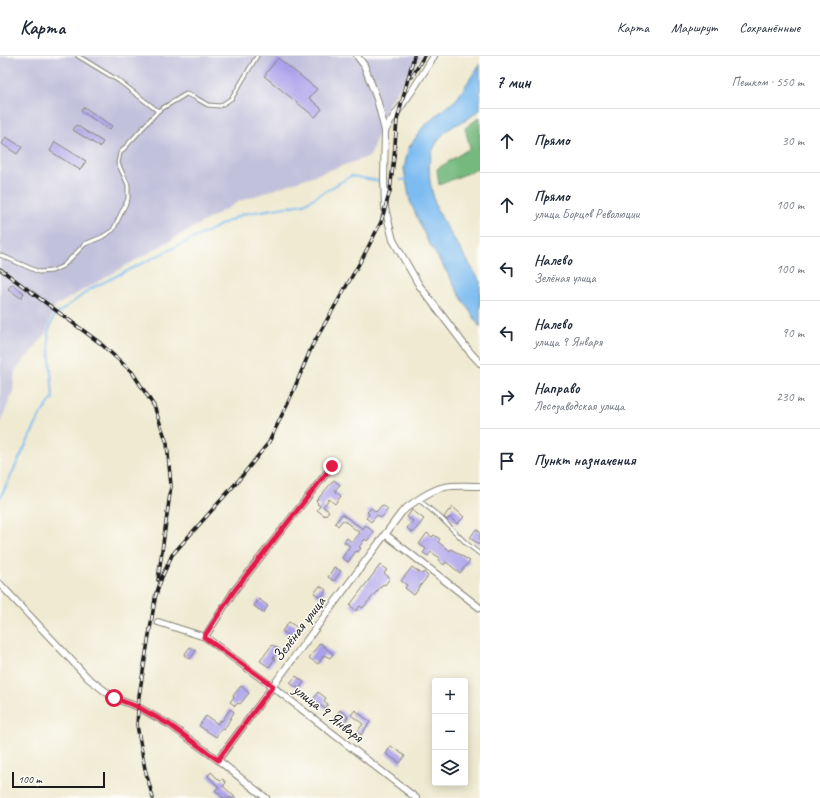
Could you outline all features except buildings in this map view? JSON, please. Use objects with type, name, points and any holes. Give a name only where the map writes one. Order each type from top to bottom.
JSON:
[{"type":"street","points":[[357,56],[364,65],[377,99],[385,131],[385,208],[393,240],[420,285],[468,351],[480,363]]},
{"type":"street","points":[[385,131],[434,56]]},
{"type":"street","points":[[204,637],[234,591],[332,466]]},
{"type":"street","name":"Зелёная улица","points":[[218,760],[401,513],[408,506],[444,487],[480,486]]},
{"type":"street","points":[[385,534],[480,608]]},
{"type":"street","points":[[0,584],[88,678],[114,698],[138,707],[170,725],[266,798]]},
{"type":"street","name":"улица 9 Января","points":[[158,622],[204,637],[273,686],[416,798]]},
{"type":"lane","points":[[78,56],[118,81],[158,111]]},
{"type":"lane","points":[[0,255],[39,272],[52,272],[63,266],[85,244],[102,237],[113,230],[128,200],[128,185],[118,163],[120,153],[158,111],[186,94],[208,105],[220,106],[232,98],[257,56]]},
{"type":"lane","points":[[419,500],[480,554]]},
{"type":"shaded area","points":[[0,56],[422,56],[389,102],[370,156],[240,201],[55,306],[45,335],[15,371],[13,392],[0,423]]},
{"type":"green space","points":[[480,117],[480,168],[439,185],[437,169],[470,148],[465,128]]},
{"type":"water","points":[[480,64],[480,110],[465,121],[446,131],[438,140],[432,152],[429,165],[430,182],[436,208],[480,281],[480,327],[427,240],[410,201],[404,169],[408,149],[423,127],[456,100]]},
{"type":"waterway","points":[[0,498],[41,414],[53,398],[48,332],[54,316],[92,288],[243,214],[304,204],[351,176],[379,181]]},
{"type":"waterway","points":[[401,180],[407,179]]},
{"type":"railway","points":[[155,598],[162,577],[172,555],[238,481],[269,442],[292,394],[312,346],[363,257],[381,222],[390,191],[397,120],[414,56]]},
{"type":"railway","points":[[412,77],[424,56]]},
{"type":"railway","points":[[0,269],[100,343],[132,372],[154,406],[167,443],[171,486],[158,580]]},
{"type":"railway","points":[[153,798],[145,769],[137,725],[139,696],[156,593]]},
{"type":"route","points":[[114,698],[138,707],[170,725],[218,760],[273,686],[204,637],[234,591],[332,466]]}]
